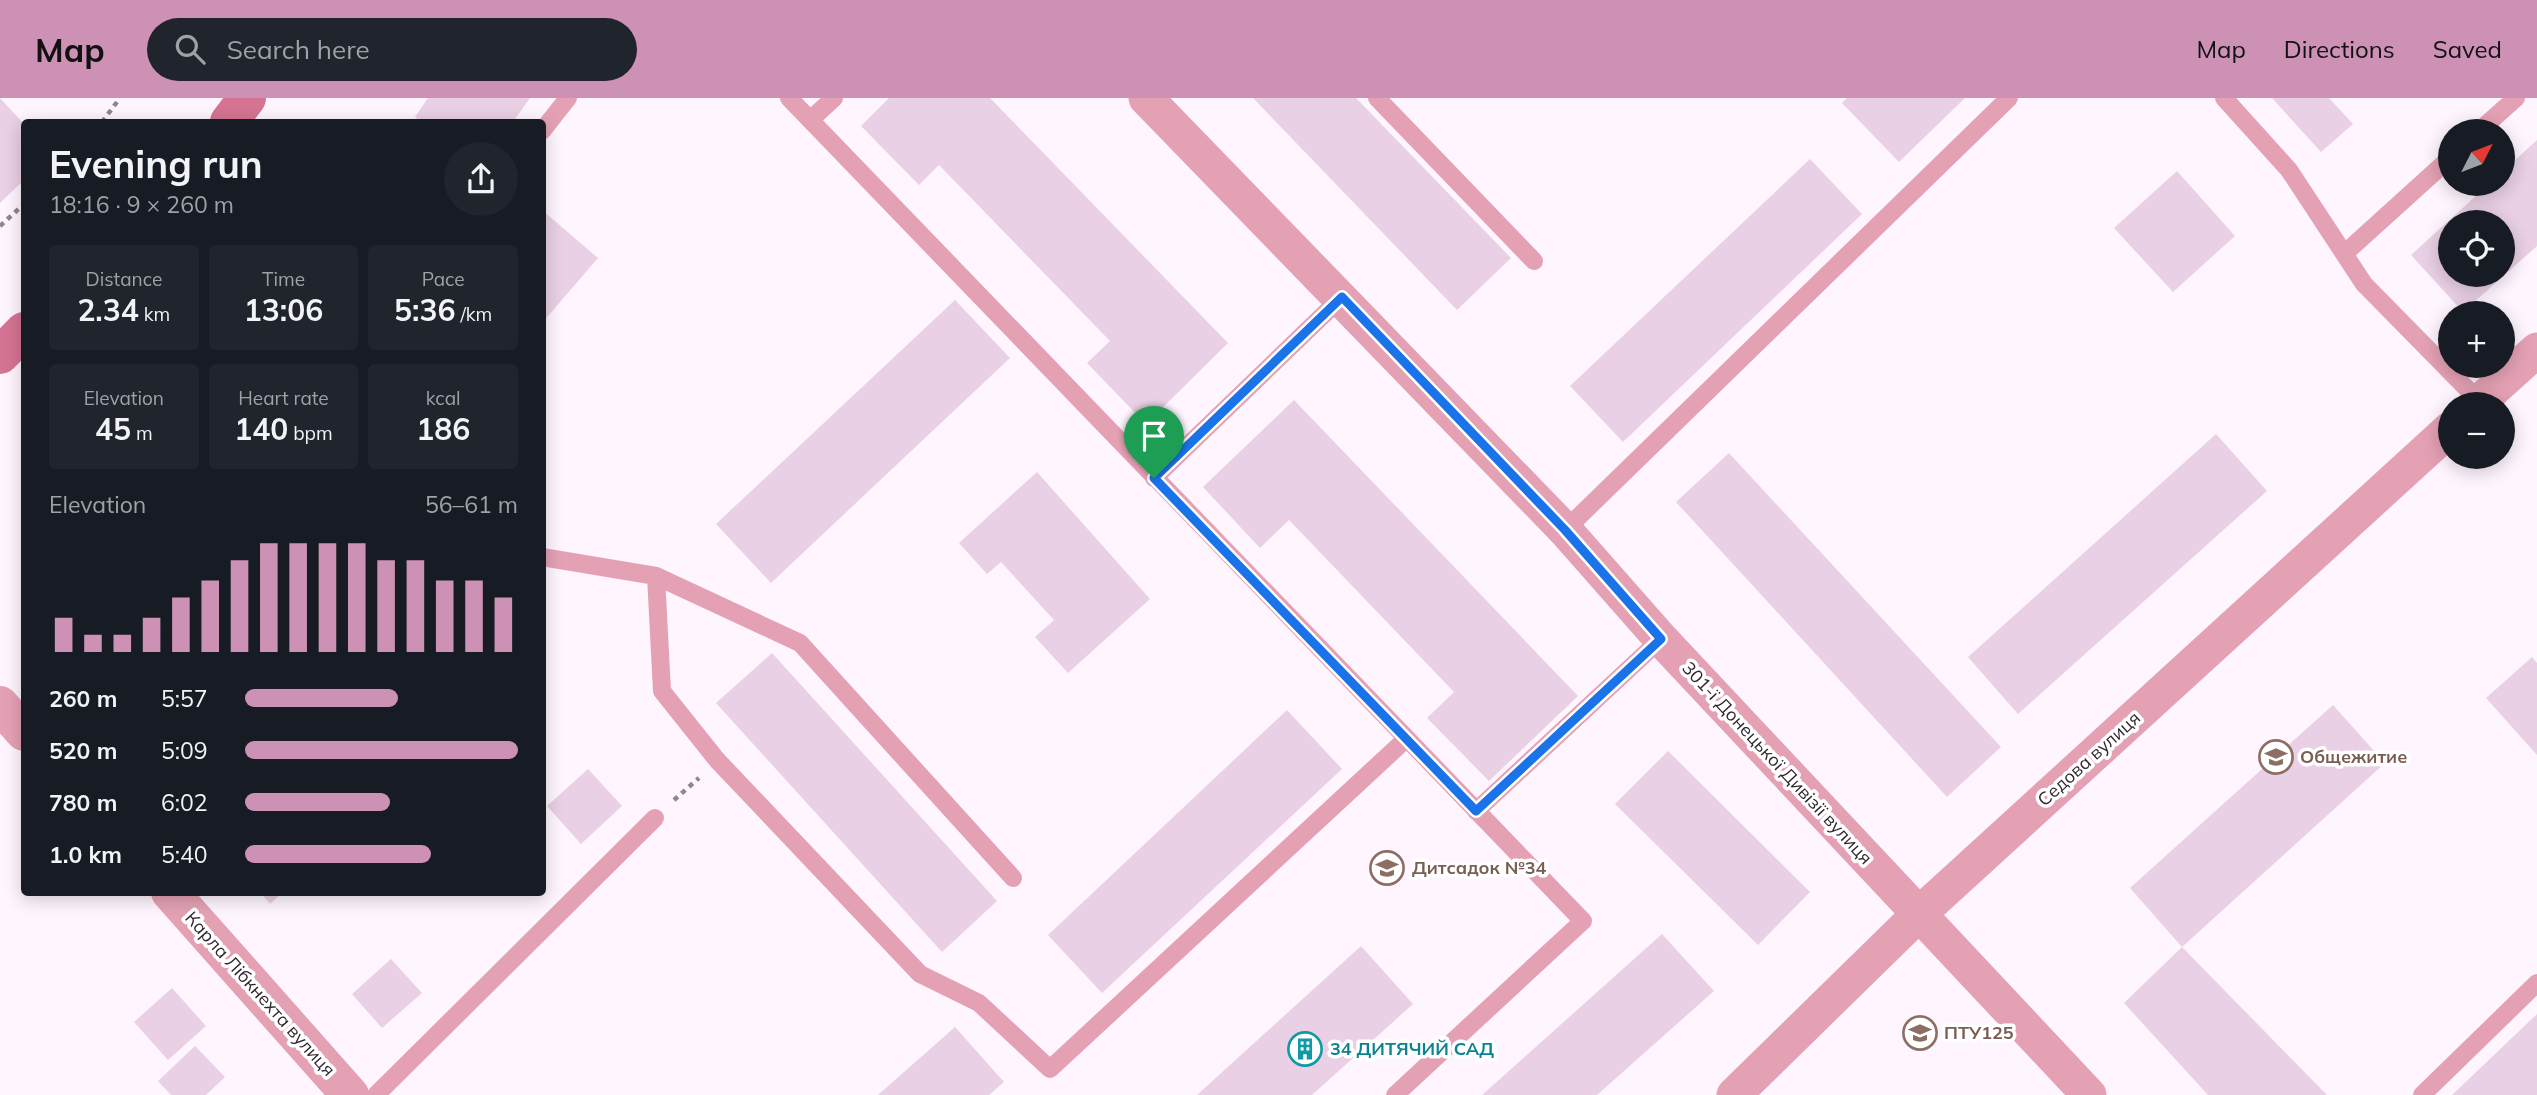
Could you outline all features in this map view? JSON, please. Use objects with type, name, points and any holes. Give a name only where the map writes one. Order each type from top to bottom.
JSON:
[{"type":"main road","points":[[231,119],[247,98]]},
{"type":"main road","points":[[0,355],[21,334]]},
{"type":"street","name":"301-ї Донецької Дивізії вулиця","points":[[1146,98],[1342,297],[1565,530],[1661,639],[2089,1095]]},
{"type":"street","points":[[2493,392],[2533,361]]},
{"type":"street","name":"Седова вулиця","points":[[1734,1095],[1919,914],[2438,440]]},
{"type":"street","points":[[0,705],[21,729]]},
{"type":"street","name":"Карла Лібкнехта вулиця","points":[[174,896],[350,1095]]},
{"type":"lane","points":[[546,126],[568,98]]},
{"type":"lane","points":[[789,98],[1583,921],[1395,1095]]},
{"type":"lane","points":[[810,120],[834,98]]},
{"type":"lane","points":[[1377,98],[1534,261]]},
{"type":"lane","points":[[1565,530],[2009,98]]},
{"type":"lane","points":[[2224,98],[2289,170],[2364,284],[2468,392]]},
{"type":"lane","points":[[2492,119],[2516,98]]},
{"type":"lane","points":[[2344,254],[2438,169]]},
{"type":"lane","points":[[1154,478],[1342,297]]},
{"type":"lane","points":[[546,558],[656,576],[800,643],[1013,878]]},
{"type":"lane","points":[[656,576],[662,691],[718,760],[920,974],[979,1003],[1050,1069],[1406,739]]},
{"type":"lane","points":[[1476,811],[1661,639]]},
{"type":"lane","points":[[376,1095],[655,818]]},
{"type":"lane","points":[[2422,1095],[2537,982]]},
{"type":"path","points":[[104,119],[120,98]]},
{"type":"path","points":[[0,226],[21,207]]},
{"type":"path","points":[[655,818],[718,760]]},
{"type":"building","points":[[0,98],[21,121],[21,183],[0,203]]},
{"type":"building","points":[[428,98],[530,98],[515,119],[415,117]]},
{"type":"building","points":[[889,98],[990,98],[1228,343],[1146,424],[1087,363],[1110,341],[939,165],[919,185],[861,126]]},
{"type":"building","points":[[1253,98],[1356,98],[1511,258],[1457,310]]},
{"type":"building","points":[[1847,98],[1965,98],[1899,162],[1842,103]]},
{"type":"building","points":[[2272,98],[2329,98],[2353,124],[2321,152]]},
{"type":"building","points":[[2537,140],[2537,246],[2515,266],[2515,210],[2460,210],[2476,196],[2515,196],[2515,160]]},
{"type":"building","points":[[1810,159],[1862,214],[1623,442],[1570,386]]},
{"type":"building","points":[[2177,171],[2235,236],[2173,292],[2114,228]]},
{"type":"building","points":[[546,213],[598,258],[546,318]]},
{"type":"building","points":[[2438,230],[2438,285],[2411,255]]},
{"type":"building","points":[[2440,287],[2491,287],[2475,301],[2453,301]]},
{"type":"building","points":[[955,300],[1010,358],[771,583],[716,524]]},
{"type":"building","points":[[1294,400],[1578,696],[1489,781],[1427,718],[1454,692],[1289,520],[1260,548],[1203,487]]},
{"type":"building","points":[[2216,434],[2267,491],[2018,714],[1968,657]]},
{"type":"building","points":[[1729,453],[2001,747],[1947,797],[1676,502]]},
{"type":"building","points":[[1037,472],[1150,599],[1068,673],[1035,637],[1054,620],[1001,562],[987,574],[959,543]]},
{"type":"building","points":[[772,653],[997,901],[942,952],[716,703]]},
{"type":"building","points":[[2532,657],[2537,663],[2537,755],[2486,698]]},
{"type":"building","points":[[2333,705],[2385,763],[2182,947],[2130,888]]},
{"type":"building","points":[[1287,710],[1342,769],[1102,993],[1048,935]]},
{"type":"building","points":[[1668,751],[1810,892],[1758,945],[1615,804]]},
{"type":"building","points":[[588,769],[622,806],[581,844],[547,806]]},
{"type":"building","points":[[263,896],[279,896],[270,904]]},
{"type":"building","points":[[1662,934],[1714,991],[1597,1095],[1482,1095]]},
{"type":"building","name":"34 ДИТЯЧИЙ САД","points":[[1361,946],[1413,1004],[1312,1095],[1197,1095]]},
{"type":"building","points":[[2182,947],[2327,1095],[2208,1095],[2124,1003]]},
{"type":"building","points":[[391,959],[422,993],[382,1028],[352,994]]},
{"type":"building","points":[[172,988],[206,1026],[168,1060],[134,1022]]},
{"type":"building","points":[[2537,1014],[2537,1095],[2452,1095]]},
{"type":"building","points":[[955,1027],[1004,1082],[989,1095],[878,1095]]},
{"type":"building","points":[[195,1046],[225,1077],[206,1095],[171,1095],[158,1081]]},
{"type":"place","name":"Общежитие","points":[[2276,757]]},
{"type":"place","name":"Дитсадок №34","points":[[1387,868]]},
{"type":"place","name":"ПТУ125","points":[[1920,1033]]},
{"type":"place","name":"34 ДИТЯЧИЙ САД","points":[[1305,1049]]},
{"type":"route","points":[[1342,297],[1565,530],[1661,639],[1476,811],[1154,478],[1342,297]]}]
